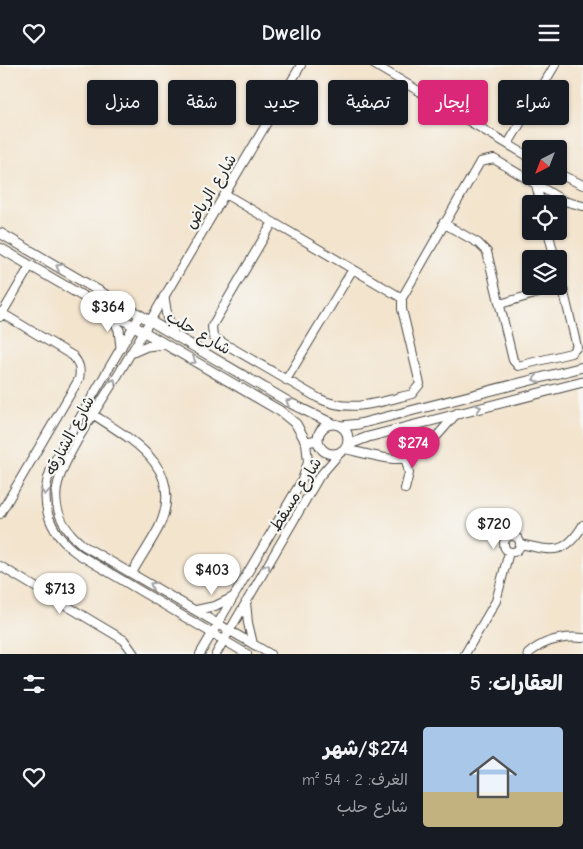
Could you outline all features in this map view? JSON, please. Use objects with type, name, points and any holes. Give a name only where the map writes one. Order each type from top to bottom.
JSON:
[{"type":"street","name":"شارع الرياض","points":[[143,332],[301,65]]},
{"type":"street","points":[[375,65],[522,153]]},
{"type":"street","points":[[508,144],[555,65]]},
{"type":"street","points":[[273,222],[211,330],[215,339],[323,401],[339,406],[362,406],[415,393],[420,384],[402,309],[402,298],[477,166],[484,160],[494,159],[522,176]]},
{"type":"street","points":[[568,178],[583,185]]},
{"type":"street","points":[[536,185],[539,195]]},
{"type":"street","points":[[536,185],[564,201],[583,206]]},
{"type":"street","points":[[225,194],[402,298]]},
{"type":"street","points":[[443,223],[485,248],[489,255],[516,365],[521,366],[576,350],[577,344],[564,295]]},
{"type":"street","name":"شارع حلب","points":[[0,233],[292,404],[337,425]]},
{"type":"street","name":"شارع حلب","points":[[0,248],[286,415],[300,430],[306,442]]},
{"type":"street","points":[[0,514],[80,379],[78,363],[73,356],[1,314],[30,266]]},
{"type":"street","points":[[286,380],[353,269]]},
{"type":"street","points":[[500,304],[531,295]]},
{"type":"street","points":[[164,297],[167,316],[175,335]]},
{"type":"street","points":[[112,313],[119,329],[122,347]]},
{"type":"street","points":[[134,326],[140,315]]},
{"type":"street","name":"شارع الشارقه","points":[[134,326],[48,474],[45,487],[46,513],[58,537],[67,547],[247,654]]},
{"type":"street","name":"شارع الشارقه","points":[[143,332],[60,476],[56,495],[59,515],[74,538],[270,654]]},
{"type":"street","points":[[131,353],[147,346],[164,344]]},
{"type":"street","points":[[318,439],[323,427],[359,424],[583,367]]},
{"type":"street","points":[[318,439],[325,452],[344,449],[368,437],[583,382]]},
{"type":"street","points":[[344,449],[390,459],[406,460],[422,452],[457,413]]},
{"type":"street","points":[[94,415],[139,445],[151,456],[157,465],[164,487],[164,509],[161,520],[132,573]]},
{"type":"street","points":[[337,425],[347,433],[344,449]]},
{"type":"street","points":[[306,442],[318,439]]},
{"type":"street","name":"شارع مسقط","points":[[200,654],[302,481],[308,462],[306,442]]},
{"type":"street","name":"شارع مسقط","points":[[216,654],[319,477],[344,449]]},
{"type":"street","points":[[405,489],[409,473],[406,460]]},
{"type":"street","points":[[520,545],[547,550],[562,549],[574,540],[583,525]]},
{"type":"street","points":[[509,552],[504,545],[508,537],[516,537],[520,545]]},
{"type":"street","points":[[509,552],[516,552],[520,545]]},
{"type":"street","points":[[465,654],[496,601],[509,552]]},
{"type":"street","points":[[0,566],[124,640],[134,654]]},
{"type":"street","points":[[196,610],[215,606],[233,597]]},
{"type":"street","points":[[246,602],[253,644]]},
{"type":"street","points":[[528,654],[549,641],[563,637],[583,638]]}]
